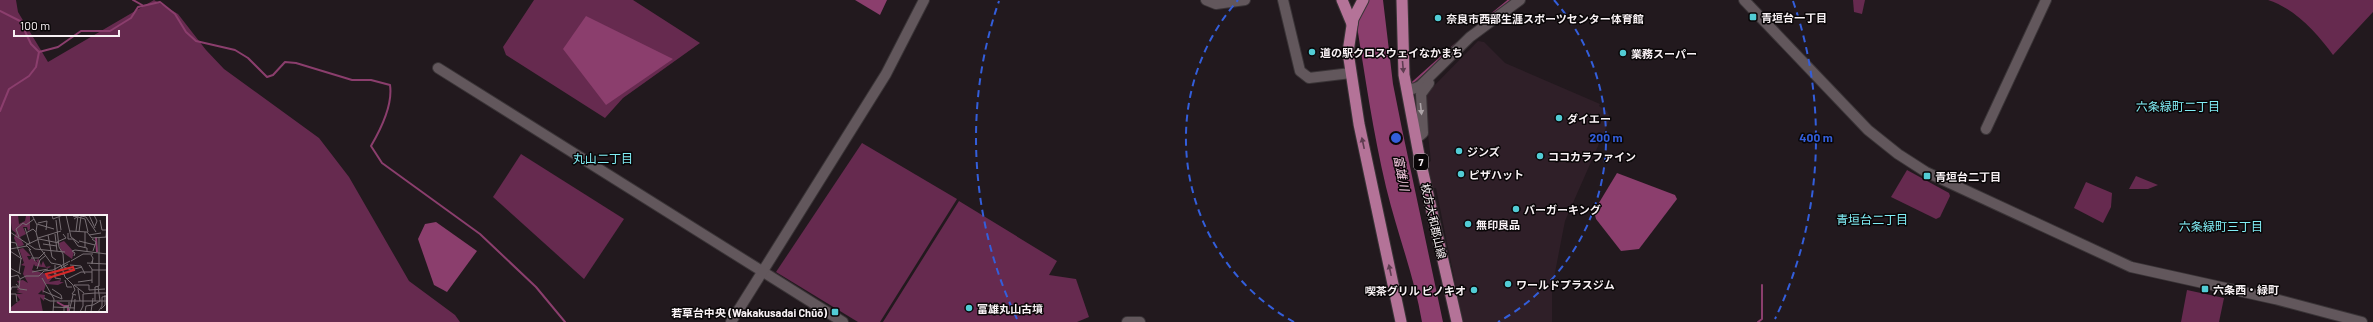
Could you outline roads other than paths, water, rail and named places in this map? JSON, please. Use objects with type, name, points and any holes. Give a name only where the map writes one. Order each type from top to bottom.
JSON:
[{"type":"main road","points":[[1342,0],[1352,22]]},
{"type":"main road","points":[[1363,0],[1352,22],[1348,52],[1359,124],[1402,322]]},
{"type":"main road","name":"枚方大和郡山線","points":[[1402,0],[1402,53],[1406,86],[1416,139],[1457,322]]},
{"type":"street","points":[[731,322],[886,74],[924,0]]},
{"type":"street","points":[[1206,0],[1216,4],[1245,0]]},
{"type":"street","points":[[1283,0],[1300,71],[1309,78],[1352,73]]},
{"type":"street","points":[[1406,86],[1413,89],[1420,86],[1454,51],[1520,0]]},
{"type":"street","points":[[1744,0],[1868,130],[1898,154],[1926,172],[2131,267],[2362,322]]},
{"type":"street","points":[[1986,129],[2046,0]]},
{"type":"street","points":[[1416,139],[1423,133],[1421,94],[1474,35]]},
{"type":"street","points":[[438,68],[843,322]]},
{"type":"street","points":[[1127,322],[1140,322]]},
{"type":"water","points":[[855,0],[887,0],[880,15]]},
{"type":"water","name":"富雄川","points":[[1356,0],[1383,0],[1393,84],[1443,322],[1422,322],[1415,288],[1395,221],[1377,146],[1356,20]]},
{"type":"water","points":[[586,16],[673,59],[606,105],[563,49]]},
{"type":"water","points":[[1617,173],[1675,195],[1677,199],[1639,249],[1621,251],[1596,219],[1594,211]]},
{"type":"water","points":[[436,222],[477,251],[447,292],[434,285],[418,239],[425,224]]},
{"type":"waterway","points":[[133,0],[142,5]]},
{"type":"waterway","points":[[1487,18],[1509,0]]},
{"type":"waterway","points":[[0,11],[20,21],[31,44],[39,52],[58,47],[81,31],[110,31],[131,18],[138,7],[160,2],[175,14],[186,32],[196,41],[235,50],[248,58],[267,77],[273,75],[285,62],[296,63],[352,80],[371,80],[390,85],[390,101],[388,109],[379,132],[371,146],[382,163],[480,234],[536,287],[565,322]]},
{"type":"waterway","points":[[1410,85],[1457,43]]},
{"type":"waterway","points":[[0,111],[9,89],[29,76],[36,67],[39,52]]},
{"type":"waterway","points":[[1758,322],[1762,319],[1762,285]]},
{"type":"place","name":"青垣台一丁目","points":[[1753,17]]},
{"type":"place","name":"奈良市西部生涯スポーツセンター体育館","points":[[1438,18]]},
{"type":"place","name":"道の駅クロスウェイなかまち","points":[[1312,52]]},
{"type":"place","name":"業務スーパー","points":[[1623,53]]},
{"type":"place","name":"ダイエー","points":[[1559,118]]},
{"type":"place","name":"ジンズ","points":[[1459,151]]},
{"type":"place","name":"ココカラファイン","points":[[1540,156]]},
{"type":"place","name":"ピザハット","points":[[1461,174]]},
{"type":"place","name":"青垣台二丁目","points":[[1927,176]]},
{"type":"place","name":"バーガーキング","points":[[1516,209]]},
{"type":"place","name":"無印良品","points":[[1468,224]]},
{"type":"place","name":"ワールドプラスジム","points":[[1508,284]]},
{"type":"place","name":"六条西・緑町","points":[[2205,289]]},
{"type":"place","name":"喫茶グリル ピノキオ","points":[[1474,290]]},
{"type":"place","name":"富雄丸山古墳","points":[[969,308]]},
{"type":"place","name":"若草台中央 (Wakakusadai Chūō)","points":[[835,312]]},
{"type":"district","name":"六条緑町二丁目","points":[[2178,106]]},
{"type":"district","name":"丸山二丁目","points":[[603,158]]},
{"type":"district","name":"青垣台二丁目","points":[[1872,219]]},
{"type":"district","name":"六条緑町三丁目","points":[[2221,226]]}]
